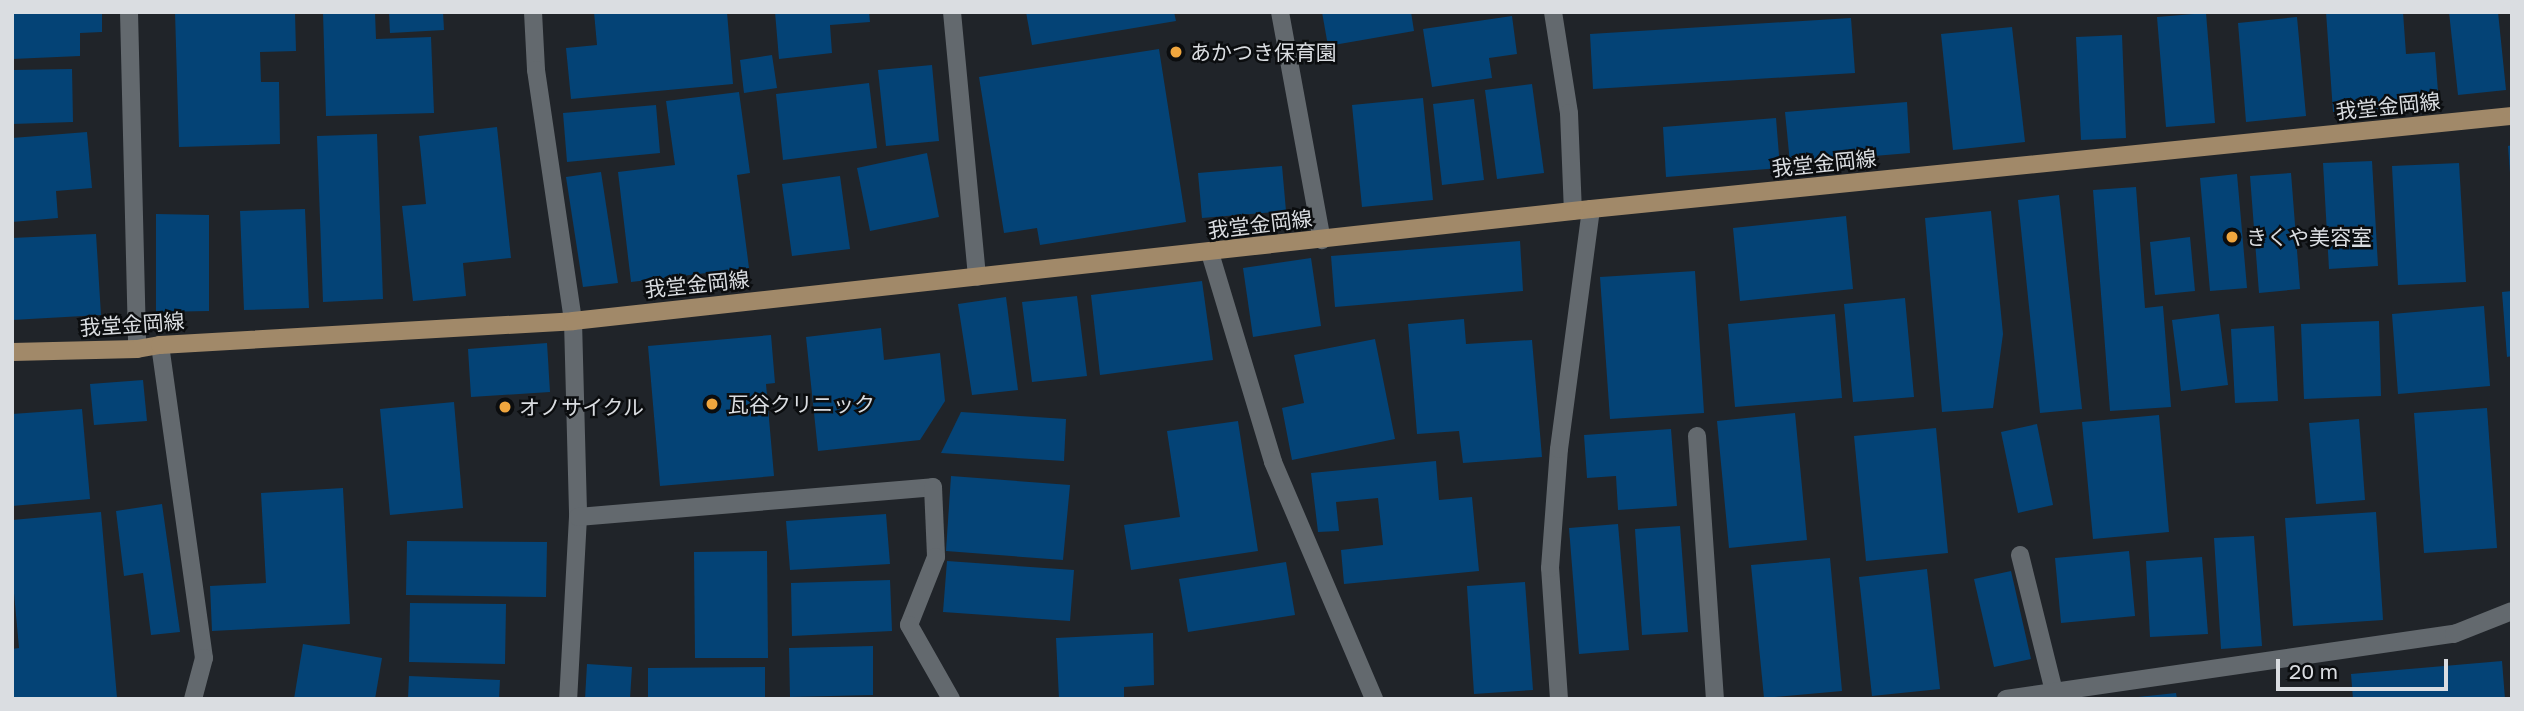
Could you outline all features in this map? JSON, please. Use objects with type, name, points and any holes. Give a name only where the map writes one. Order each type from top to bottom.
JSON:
[{"type":"main road","name":"我堂金岡線","points":[[12,352],[137,349],[160,345],[573,321],[1582,210],[2512,116]]},
{"type":"street","points":[[129,12],[137,349]]},
{"type":"street","points":[[533,12],[536,70],[573,321],[578,517],[568,699]]},
{"type":"street","points":[[952,12],[977,277]]},
{"type":"street","points":[[1280,12],[1322,240]]},
{"type":"street","points":[[1553,12],[1582,210],[1550,568],[1559,699]]},
{"type":"street","points":[[1210,253],[1273,462],[1374,699]]},
{"type":"street","points":[[160,345],[204,658],[193,699]]},
{"type":"street","points":[[1697,436],[1715,699]]},
{"type":"street","points":[[578,517],[933,487],[936,557],[909,625],[951,699]]},
{"type":"street","points":[[2020,555],[2055,695]]},
{"type":"street","points":[[2006,699],[2055,695],[2454,634],[2512,611]]},
{"type":"building","points":[[12,12],[102,12],[102,32],[80,33],[80,56],[12,59]]},
{"type":"building","points":[[175,12],[295,12],[296,51],[260,52],[261,82],[279,82],[280,144],[179,147]]},
{"type":"building","points":[[323,12],[375,12],[376,39],[431,37],[434,113],[326,116]]},
{"type":"building","points":[[389,12],[443,12],[444,30],[390,33]]},
{"type":"building","points":[[594,12],[727,12],[733,84],[571,99],[566,48],[597,45]]},
{"type":"building","points":[[775,12],[869,12],[870,22],[830,25],[832,53],[779,59]]},
{"type":"building","points":[[1026,12],[1174,12],[1176,21],[1032,45]]},
{"type":"building","points":[[1322,12],[1411,12],[1414,31],[1328,46]]},
{"type":"building","points":[[2326,12],[2403,12],[2406,54],[2435,52],[2439,105],[2333,112]]},
{"type":"building","points":[[2449,12],[2498,12],[2506,90],[2458,95]]},
{"type":"building","points":[[2206,13],[2215,123],[2166,127],[2157,17]]},
{"type":"building","points":[[1512,16],[1517,54],[1489,58],[1492,78],[1432,87],[1423,29]]},
{"type":"building","points":[[2297,17],[2306,116],[2246,122],[2238,23]]},
{"type":"building","points":[[1851,18],[1855,73],[1593,89],[1590,34]]},
{"type":"building","points":[[2012,27],[2025,142],[1953,150],[1941,34]]},
{"type":"building","points":[[2122,35],[2126,138],[2081,140],[2076,37]]},
{"type":"building","points":[[1159,49],[1186,222],[1040,245],[1037,228],[1004,233],[979,77]]},
{"type":"building","points":[[772,55],[777,88],[744,93],[740,60]]},
{"type":"building","points":[[932,65],[939,141],[886,146],[878,70]]},
{"type":"building","points":[[72,69],[73,122],[12,124],[12,70]]},
{"type":"building","points":[[869,83],[877,148],[783,160],[776,94]]},
{"type":"building","points":[[1532,84],[1544,173],[1497,179],[1485,90]]},
{"type":"building","points":[[739,92],[750,173],[737,175],[749,268],[631,282],[618,172],[675,165],[666,101]]},
{"type":"building","points":[[1423,98],[1433,200],[1362,207],[1352,105]]},
{"type":"building","points":[[1474,99],[1484,180],[1442,185],[1433,104]]},
{"type":"building","points":[[1907,102],[1910,153],[1790,163],[1785,112]]},
{"type":"building","points":[[656,105],[660,153],[567,162],[563,113]]},
{"type":"building","points":[[1776,118],[1780,168],[1666,177],[1663,127]]},
{"type":"building","points":[[497,127],[511,258],[463,263],[466,296],[413,301],[402,206],[426,204],[419,136]]},
{"type":"building","points":[[87,132],[92,188],[56,191],[58,218],[12,222],[12,138]]},
{"type":"building","points":[[377,134],[383,299],[323,302],[317,136]]},
{"type":"building","points":[[2512,145],[2512,173],[2510,173],[2508,146]]},
{"type":"building","points":[[927,153],[939,217],[870,231],[857,168]]},
{"type":"building","points":[[2372,161],[2378,266],[2329,269],[2323,163]]},
{"type":"building","points":[[2459,163],[2466,282],[2398,285],[2392,166]]},
{"type":"building","points":[[1282,166],[1286,211],[1202,218],[1198,173]]},
{"type":"building","points":[[601,172],[618,283],[583,287],[566,177]]},
{"type":"building","points":[[2291,173],[2300,289],[2259,293],[2250,176]]},
{"type":"building","points":[[2237,174],[2247,288],[2210,291],[2200,178]]},
{"type":"building","points":[[840,176],[850,249],[792,256],[782,184]]},
{"type":"building","points":[[2136,187],[2145,308],[2163,306],[2171,407],[2110,411],[2093,190]]},
{"type":"building","points":[[2059,195],[2082,409],[2040,413],[2018,200]]},
{"type":"building","points":[[305,209],[309,308],[244,310],[240,211]]},
{"type":"building","points":[[1991,211],[2003,334],[1993,408],[1942,412],[1925,218]]},
{"type":"building","points":[[156,214],[209,215],[209,311],[156,312]]},
{"type":"building","points":[[1846,216],[1853,289],[1740,301],[1733,228]]},
{"type":"building","points":[[96,234],[101,315],[12,320],[12,238]]},
{"type":"building","points":[[2190,237],[2195,291],[2155,295],[2150,242]]},
{"type":"building","points":[[1520,241],[1523,291],[1335,307],[1331,256]]},
{"type":"building","points":[[1311,258],[1321,326],[1253,337],[1243,268]]},
{"type":"building","points":[[1695,271],[1704,413],[1610,419],[1600,277]]},
{"type":"building","points":[[1202,281],[1213,360],[1100,375],[1091,295]]},
{"type":"building","points":[[2512,291],[2512,356],[2507,357],[2502,292]]},
{"type":"building","points":[[1077,296],[1087,376],[1032,382],[1022,302]]},
{"type":"building","points":[[1006,297],[1018,390],[972,395],[958,304]]},
{"type":"building","points":[[1905,298],[1914,397],[1853,402],[1844,304]]},
{"type":"building","points":[[2484,306],[2490,386],[2398,394],[2392,314]]},
{"type":"building","points":[[1835,314],[1842,398],[1735,407],[1728,324]]},
{"type":"building","points":[[2219,314],[2228,385],[2181,391],[2172,320]]},
{"type":"building","points":[[1464,319],[1466,344],[1532,340],[1542,457],[1463,463],[1459,431],[1417,434],[1408,324]]},
{"type":"building","points":[[2379,321],[2381,396],[2304,399],[2301,324]]},
{"type":"building","points":[[2274,326],[2278,401],[2235,403],[2231,329]]},
{"type":"building","points":[[881,328],[884,360],[940,353],[945,401],[920,440],[818,451],[806,337]]},
{"type":"building","points":[[771,335],[775,383],[766,384],[774,476],[660,486],[648,346]]},
{"type":"building","points":[[1375,339],[1395,439],[1292,460],[1282,408],[1304,403],[1294,355]]},
{"type":"building","points":[[547,343],[550,392],[471,397],[468,349]]},
{"type":"building","points":[[143,380],[147,421],[94,425],[90,384]]},
{"type":"building","points":[[454,402],[463,508],[390,515],[380,409]]},
{"type":"building","points":[[2487,408],[2497,548],[2424,553],[2414,413]]},
{"type":"building","points":[[82,409],[90,499],[12,506],[12,414]]},
{"type":"building","points":[[961,412],[1066,419],[1064,461],[941,453]]},
{"type":"building","points":[[1795,413],[1807,540],[1729,548],[1717,421]]},
{"type":"building","points":[[2159,415],[2169,532],[2093,539],[2082,422]]},
{"type":"building","points":[[2359,419],[2365,500],[2316,504],[2309,423]]},
{"type":"building","points":[[1238,421],[1258,551],[1131,570],[1124,525],[1180,517],[1167,431]]},
{"type":"building","points":[[2037,424],[2053,505],[2018,513],[2001,432]]},
{"type":"building","points":[[1936,428],[1948,553],[1866,561],[1854,436]]},
{"type":"building","points":[[1671,429],[1677,506],[1618,510],[1616,476],[1587,478],[1584,435]]},
{"type":"building","points":[[1436,461],[1439,500],[1472,497],[1479,571],[1344,584],[1341,550],[1383,545],[1378,498],[1336,502],[1339,531],[1318,532],[1311,473]]},
{"type":"building","points":[[951,476],[1070,485],[1063,560],[946,551]]},
{"type":"building","points":[[343,488],[350,624],[212,631],[210,586],[266,583],[261,493]]},
{"type":"building","points":[[162,504],[180,632],[151,635],[143,573],[124,576],[116,511]]},
{"type":"building","points":[[101,512],[117,698],[12,699],[12,649],[19,648],[12,571],[12,520]]},
{"type":"building","points":[[2376,512],[2383,620],[2293,626],[2285,518]]},
{"type":"building","points":[[886,514],[890,564],[790,570],[786,521]]},
{"type":"building","points":[[1618,524],[1629,650],[1579,654],[1569,528]]},
{"type":"building","points":[[1680,526],[1688,632],[1642,635],[1635,529]]},
{"type":"building","points":[[2254,536],[2262,646],[2221,649],[2214,538]]},
{"type":"building","points":[[407,541],[547,542],[546,597],[406,595]]},
{"type":"building","points":[[767,551],[768,658],[695,658],[694,552]]},
{"type":"building","points":[[2129,551],[2135,616],[2061,623],[2055,558]]},
{"type":"building","points":[[2202,557],[2208,634],[2150,637],[2146,561]]},
{"type":"building","points":[[1830,558],[1842,691],[1764,698],[1751,565]]},
{"type":"building","points":[[947,561],[1074,570],[1070,621],[943,612]]},
{"type":"building","points":[[1286,562],[1295,615],[1188,632],[1179,579]]},
{"type":"building","points":[[1927,569],[1940,689],[1872,696],[1859,577]]},
{"type":"building","points":[[2011,571],[2031,659],[1994,667],[1974,579]]},
{"type":"building","points":[[890,580],[892,631],[792,636],[791,583]]},
{"type":"building","points":[[1525,582],[1533,690],[1474,694],[1467,586]]},
{"type":"building","points":[[410,603],[506,604],[505,664],[409,662]]},
{"type":"building","points":[[1153,633],[1154,685],[1124,687],[1124,699],[1059,699],[1056,638]]},
{"type":"building","points":[[303,644],[382,658],[375,699],[294,699]]},
{"type":"building","points":[[873,646],[873,695],[790,697],[789,648]]},
{"type":"building","points":[[2502,661],[2505,699],[2353,699],[2351,674]]},
{"type":"building","points":[[587,664],[632,667],[630,699],[585,699]]},
{"type":"building","points":[[765,667],[765,699],[648,699],[648,668]]},
{"type":"building","points":[[409,676],[500,680],[499,699],[408,699]]},
{"type":"building","points":[[2176,693],[2177,699],[2138,699],[2138,697]]},
{"type":"place","name":"あかつき保育園","points":[[1176,52]]},
{"type":"place","name":"きくや美容室","points":[[2232,237]]},
{"type":"place","name":"瓦谷クリニック","points":[[712,404]]},
{"type":"place","name":"オノサイクル","points":[[505,407]]}]
